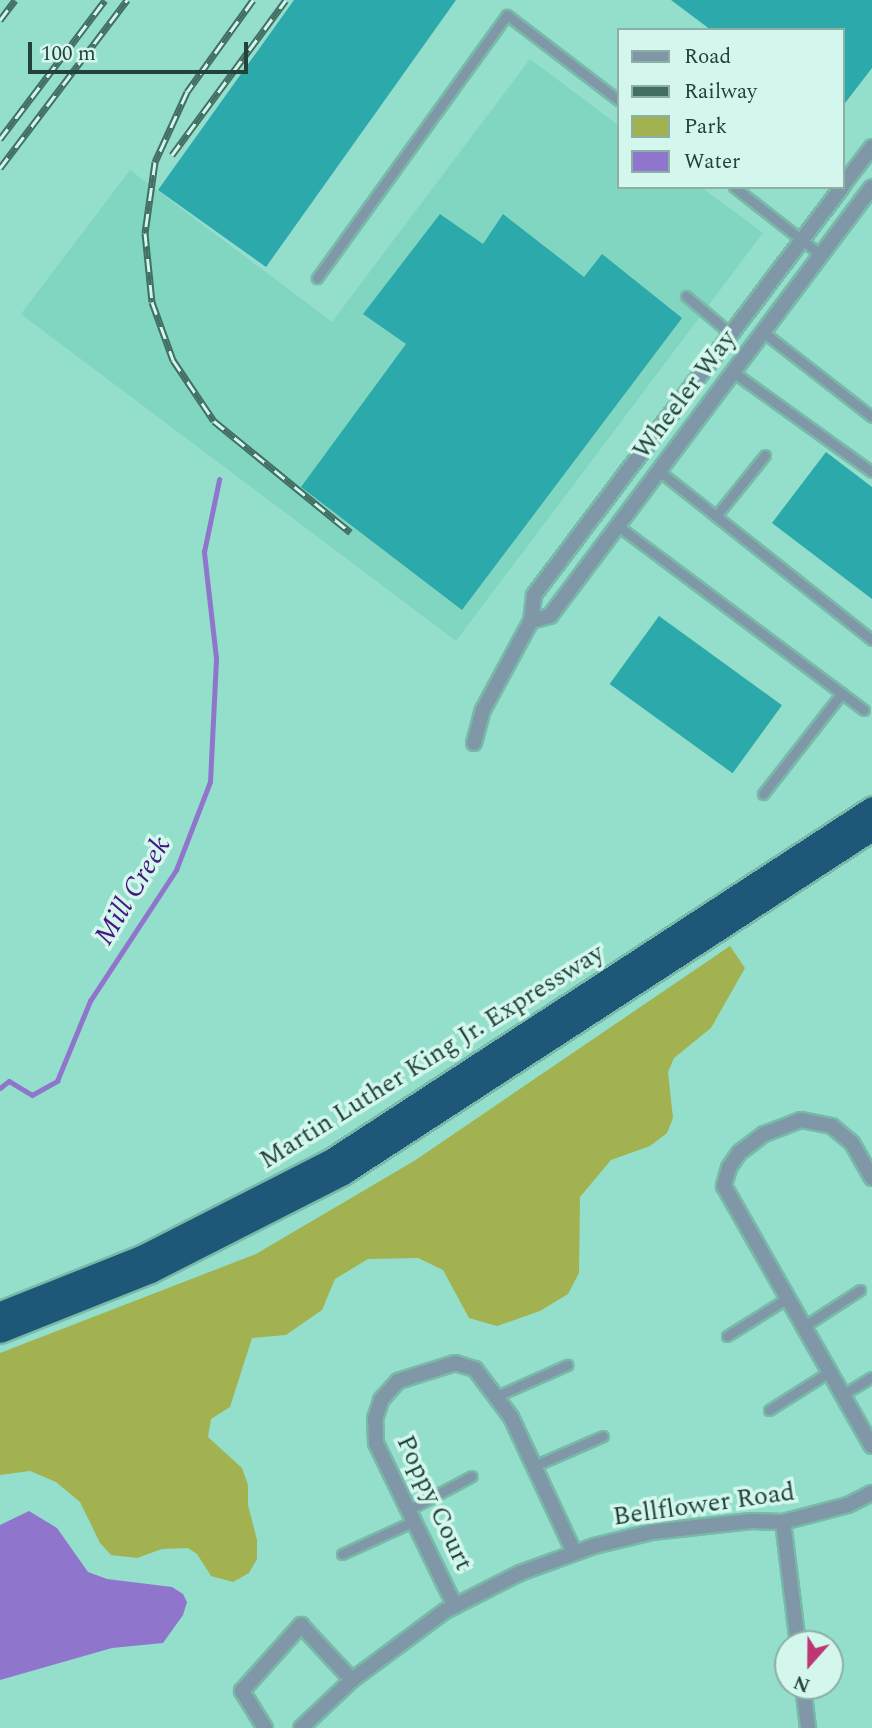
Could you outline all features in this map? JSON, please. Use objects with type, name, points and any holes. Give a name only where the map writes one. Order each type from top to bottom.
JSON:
[{"type":"highway","name":"Martin Luther King Jr. Expressway","points":[[0,1312],[143,1255],[333,1157],[872,807]]},
{"type":"highway","name":"Martin Luther King Jr. Expressway","points":[[0,1332],[150,1272],[343,1174],[872,830]]},
{"type":"street","name":"Wheeler Way","points":[[844,184],[872,147]]},
{"type":"street","name":"Wheeler Way","points":[[531,621],[550,617],[872,187]]},
{"type":"street","name":"Wheeler Way","points":[[474,743],[483,710],[531,621],[534,594],[840,189]]},
{"type":"street","points":[[872,1178],[852,1143],[832,1126],[815,1119],[801,1120],[764,1134],[729,1168],[724,1186],[734,1209],[872,1446]]},
{"type":"street","name":"Poppy Court","points":[[455,1606],[376,1443],[375,1419],[381,1400],[398,1381],[455,1363],[475,1369],[497,1396],[534,1466],[574,1552]]},
{"type":"street","name":"Bellflower Road","points":[[302,1728],[352,1680],[455,1606],[520,1573],[574,1552],[690,1526],[783,1522],[848,1505],[872,1493]]},
{"type":"street","points":[[783,1522],[796,1630]]},
{"type":"street","points":[[265,1728],[242,1691],[301,1625],[352,1680]]},
{"type":"street","points":[[805,1700],[808,1728]]},
{"type":"lane","points":[[317,278],[507,15],[616,98]]},
{"type":"lane","points":[[737,189],[821,255]]},
{"type":"lane","points":[[687,296],[731,334]]},
{"type":"lane","points":[[763,332],[872,417]]},
{"type":"lane","points":[[733,372],[872,472]]},
{"type":"lane","points":[[716,516],[765,455]]},
{"type":"lane","points":[[659,471],[872,640]]},
{"type":"lane","points":[[618,526],[864,710]]},
{"type":"lane","points":[[762,794],[842,693]]},
{"type":"lane","points":[[803,1327],[860,1290]]},
{"type":"lane","points":[[727,1336],[786,1299]]},
{"type":"lane","points":[[497,1396],[567,1365]]},
{"type":"lane","points":[[769,1409],[829,1372]]},
{"type":"lane","points":[[842,1395],[872,1377]]},
{"type":"lane","points":[[534,1466],[603,1436]]},
{"type":"lane","points":[[342,1553],[411,1515],[472,1476]]},
{"type":"shaded area","points":[[530,59],[616,124],[616,189],[704,189],[763,233],[456,641],[21,314],[130,170],[332,322]]},
{"type":"green space","points":[[730,946],[745,968],[711,1028],[674,1058],[668,1072],[673,1118],[667,1133],[650,1146],[611,1160],[580,1197],[579,1273],[568,1294],[540,1311],[497,1326],[469,1318],[443,1270],[418,1258],[368,1259],[335,1279],[322,1310],[286,1335],[252,1338],[230,1407],[211,1419],[208,1437],[242,1468],[248,1485],[248,1505],[257,1540],[257,1559],[249,1573],[233,1582],[211,1576],[197,1554],[188,1548],[162,1549],[137,1558],[111,1555],[100,1543],[80,1502],[56,1482],[30,1471],[0,1475],[0,1353],[256,1254],[414,1161]]},
{"type":"water","points":[[29,1511],[57,1528],[88,1572],[107,1579],[172,1587],[183,1594],[187,1602],[183,1615],[163,1643],[112,1648],[0,1680],[0,1525]]},
{"type":"building","points":[[294,0],[456,0],[266,267],[158,190]]},
{"type":"building","points":[[671,0],[872,0],[872,68],[844,104],[844,28],[708,28]]},
{"type":"building","points":[[440,214],[483,244],[503,214],[584,277],[602,254],[682,318],[462,610],[301,487],[406,344],[363,314]]},
{"type":"building","points":[[826,452],[872,487],[872,599],[772,523]]},
{"type":"building","points":[[659,616],[782,705],[733,773],[610,684]]},
{"type":"waterway","name":"Mill Creek","points":[[0,1088],[9,1081],[32,1095],[57,1081],[90,1001],[176,870],[210,782],[216,658],[204,552],[219,480]]},
{"type":"railway","points":[[0,20],[15,0]]},
{"type":"railway","points":[[0,139],[105,0]]},
{"type":"railway","points":[[0,168],[127,0]]},
{"type":"railway","points":[[253,0],[187,92],[155,162],[145,233],[152,302],[173,360],[214,421],[350,532]]},
{"type":"railway","points":[[172,155],[286,0]]}]
